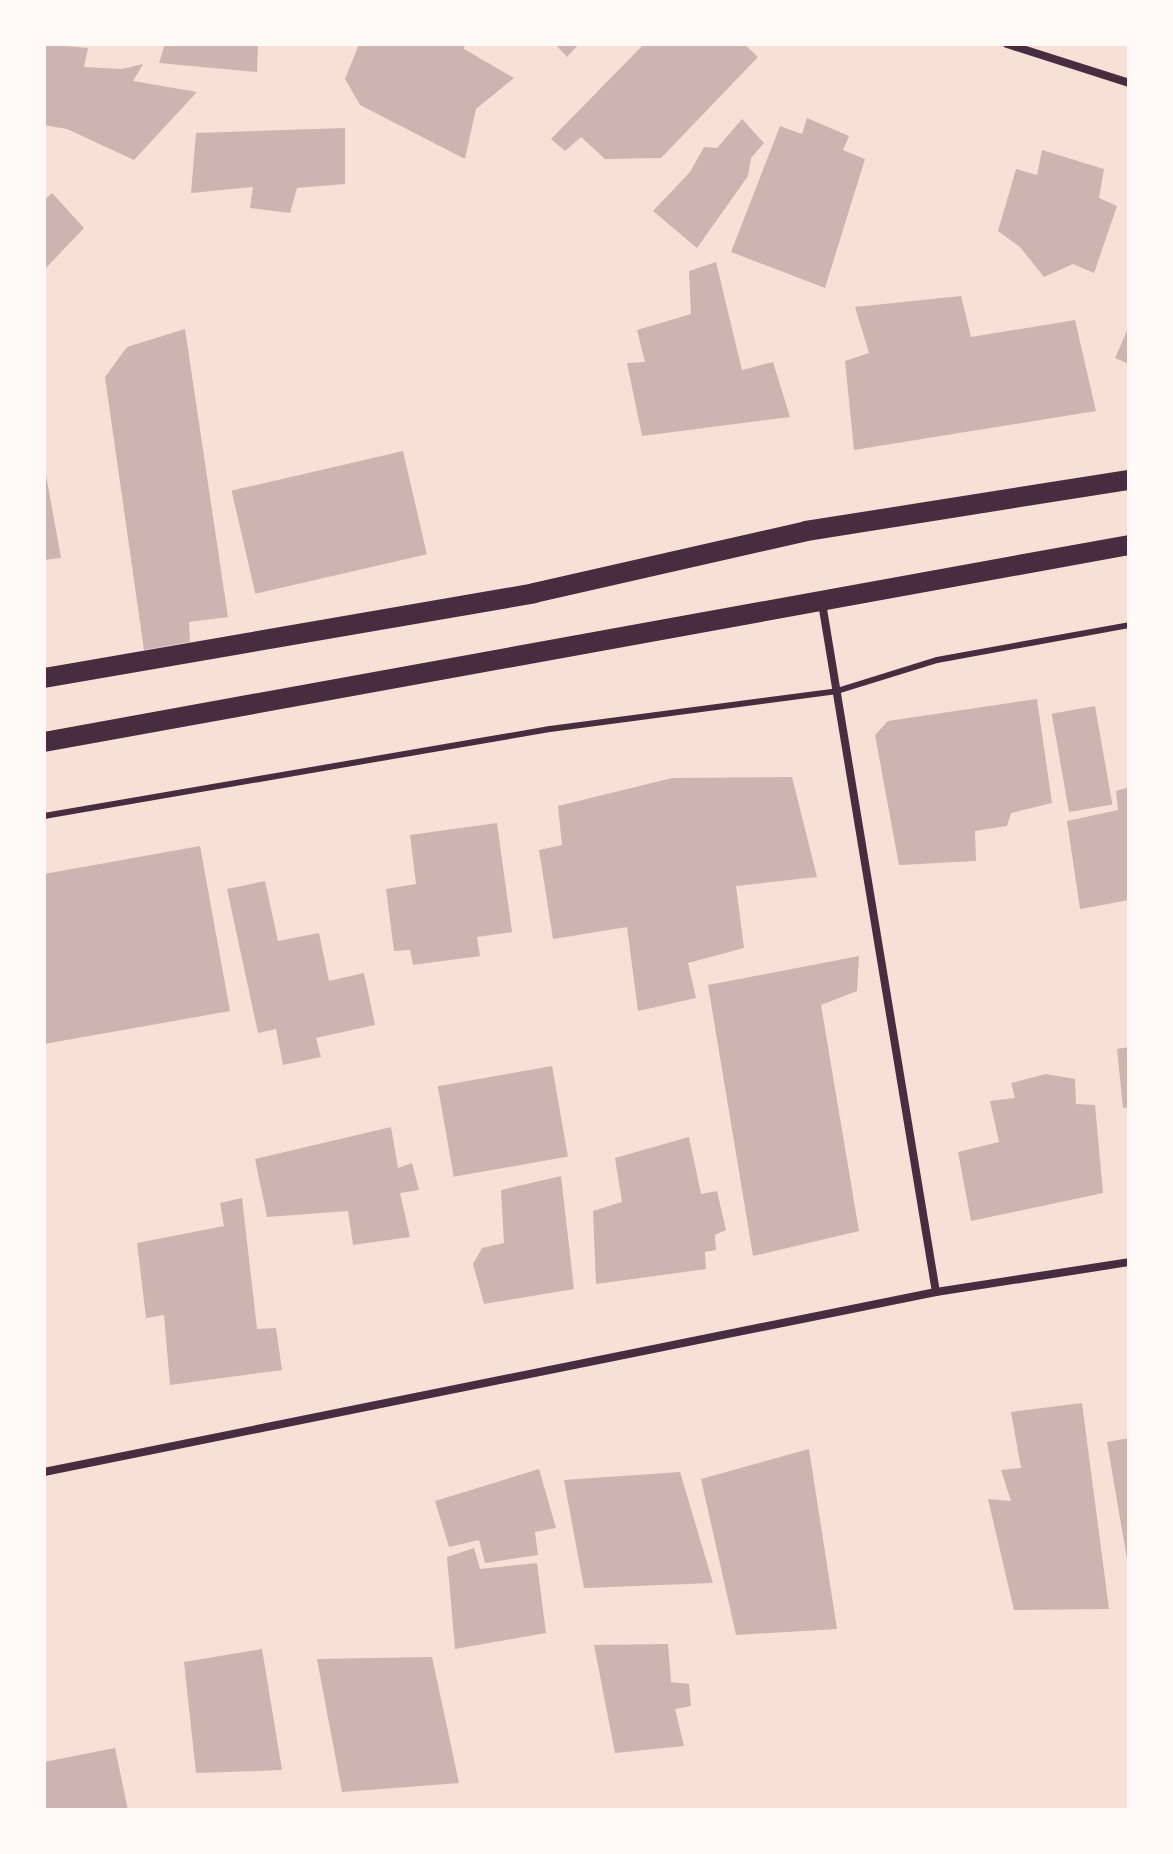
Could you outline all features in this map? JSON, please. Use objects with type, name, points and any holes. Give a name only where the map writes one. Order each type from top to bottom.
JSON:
[{"type":"main road","points":[[44,678],[534,593],[806,531],[1129,480]]},
{"type":"main road","points":[[44,742],[822,598],[1129,545]]},
{"type":"street","points":[[1007,44],[1129,83]]},
{"type":"street","points":[[822,598],[936,1292]]},
{"type":"street","points":[[44,1472],[936,1292],[1129,1262]]},
{"type":"lane","points":[[44,816],[550,729],[837,691],[937,660],[1129,625]]},
{"type":"building","points":[[44,44],[88,48],[84,67],[122,69],[143,64],[133,81],[197,92],[134,160],[67,129],[44,125]]},
{"type":"building","points":[[165,44],[258,44],[257,72],[159,63]]},
{"type":"building","points":[[359,44],[465,44],[464,49],[514,78],[476,109],[465,159],[360,105],[345,79]]},
{"type":"building","points":[[555,44],[579,44],[567,57]]},
{"type":"building","points":[[644,44],[744,44],[758,57],[661,158],[605,159],[581,137],[565,151],[551,139]]},
{"type":"building","points":[[807,118],[849,136],[843,150],[865,159],[825,288],[731,252],[780,126],[802,134]]},
{"type":"building","points":[[742,119],[764,143],[751,158],[748,176],[697,248],[653,211],[690,172],[704,147],[717,148]]},
{"type":"building","points":[[345,128],[345,184],[297,188],[290,213],[250,208],[253,187],[191,193],[196,133]]},
{"type":"building","points":[[1042,150],[1104,169],[1099,198],[1117,206],[1094,273],[1073,264],[1044,277],[1020,247],[998,231],[1016,169],[1037,175]]},
{"type":"building","points":[[52,193],[84,228],[44,270],[44,200]]},
{"type":"building","points":[[716,262],[742,370],[773,362],[790,417],[642,436],[627,363],[645,362],[637,330],[691,314],[689,271]]},
{"type":"building","points":[[961,296],[971,337],[1075,320],[1096,411],[854,450],[845,361],[869,353],[855,307]]},
{"type":"building","points":[[1129,326],[1129,364],[1115,358]]},
{"type":"building","points":[[185,329],[228,617],[189,622],[190,642],[144,650],[105,377],[127,347]]},
{"type":"building","points":[[403,451],[427,554],[255,594],[232,491]]},
{"type":"building","points":[[44,464],[61,558],[44,560]]},
{"type":"building","points":[[1037,699],[1052,803],[1011,813],[1007,826],[975,831],[976,861],[899,865],[875,735],[888,721]]},
{"type":"building","points":[[1095,706],[1112,804],[1069,812],[1052,714]]},
{"type":"building","points":[[792,777],[817,877],[736,886],[744,948],[688,963],[696,998],[638,1011],[627,927],[553,939],[539,850],[562,845],[558,806],[672,778]]},
{"type":"building","points":[[1129,787],[1129,900],[1080,909],[1067,821],[1118,810],[1116,791]]},
{"type":"building","points":[[497,823],[512,932],[477,937],[480,956],[413,965],[410,950],[394,951],[386,889],[416,884],[410,835]]},
{"type":"building","points":[[200,846],[230,1011],[44,1044],[44,874]]},
{"type":"building","points":[[265,881],[278,941],[319,933],[329,981],[364,973],[375,1025],[316,1038],[321,1057],[283,1065],[276,1029],[258,1033],[227,889]]},
{"type":"building","points":[[859,956],[857,991],[821,1005],[859,1231],[753,1256],[708,985]]},
{"type":"building","points":[[1129,1047],[1129,1107],[1123,1108],[1117,1049]]},
{"type":"building","points":[[552,1066],[568,1157],[454,1177],[438,1086]]},
{"type":"building","points":[[1046,1074],[1075,1079],[1076,1104],[1095,1105],[1103,1193],[971,1221],[958,1152],[999,1142],[990,1101],[1015,1098],[1011,1083]]},
{"type":"building","points":[[391,1127],[398,1168],[412,1163],[419,1190],[400,1193],[410,1237],[353,1245],[348,1211],[267,1217],[255,1159]]},
{"type":"building","points":[[689,1137],[701,1194],[717,1191],[726,1230],[715,1235],[716,1250],[705,1252],[706,1269],[596,1284],[593,1211],[622,1202],[615,1158]]},
{"type":"building","points":[[561,1176],[574,1289],[484,1304],[473,1264],[482,1248],[504,1243],[501,1190]]},
{"type":"building","points":[[242,1198],[257,1329],[276,1328],[282,1370],[170,1385],[164,1315],[146,1318],[137,1243],[224,1226],[220,1203]]},
{"type":"building","points":[[1082,1403],[1109,1609],[1014,1610],[988,1499],[1011,1501],[1001,1470],[1021,1468],[1011,1412]]},
{"type":"building","points":[[1129,1438],[1129,1559],[1127,1559],[1107,1442]]},
{"type":"building","points":[[809,1449],[837,1629],[736,1635],[701,1479]]},
{"type":"building","points":[[539,1469],[556,1528],[535,1532],[538,1555],[485,1563],[479,1540],[449,1547],[435,1501]]},
{"type":"building","points":[[680,1472],[713,1583],[584,1588],[564,1480]]},
{"type":"building","points":[[474,1548],[480,1569],[537,1563],[546,1633],[455,1649],[447,1557]]},
{"type":"building","points":[[668,1644],[671,1682],[689,1684],[691,1706],[675,1709],[684,1746],[615,1753],[594,1645]]},
{"type":"building","points":[[262,1649],[282,1770],[196,1773],[184,1662]]},
{"type":"building","points":[[432,1657],[459,1783],[342,1792],[317,1659]]},
{"type":"building","points":[[115,1748],[128,1810],[44,1810],[44,1762]]}]
